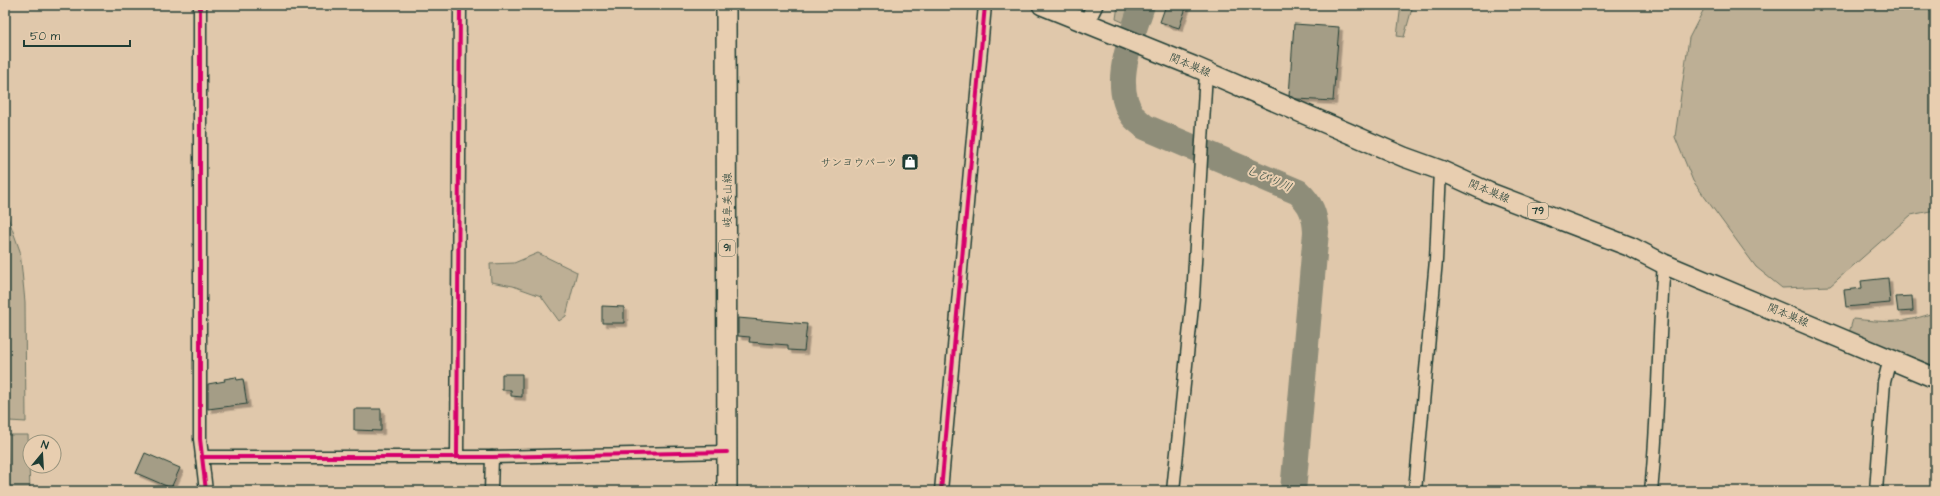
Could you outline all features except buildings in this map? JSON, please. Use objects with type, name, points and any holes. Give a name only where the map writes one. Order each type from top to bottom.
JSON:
[{"type":"main road","name":"岐阜美山線","points":[[726,5],[727,491]]},
{"type":"main road","name":"関本巣線","points":[[1042,5],[1142,45],[1404,157],[1440,170],[1488,192],[1631,247],[1664,264],[1935,378]]},
{"type":"street","points":[[200,5],[200,439],[206,491]]},
{"type":"street","points":[[457,456],[460,5]]},
{"type":"street","points":[[941,491],[984,5]]},
{"type":"street","points":[[1086,23],[1095,5]]},
{"type":"street","points":[[1173,491],[1193,297],[1206,72]]},
{"type":"street","points":[[1415,491],[1436,260],[1440,170]]},
{"type":"street","points":[[1651,491],[1655,450],[1660,310],[1664,264]]},
{"type":"street","points":[[1876,491],[1884,382],[1890,359]]},
{"type":"street","points":[[202,457],[492,457],[727,452]]},
{"type":"street","points":[[491,491],[492,457]]},
{"type":"shaded area","points":[[1118,5],[1137,5],[1132,26],[1116,19]]},
{"type":"shaded area","points":[[1401,5],[1413,5],[1404,37],[1397,36]]},
{"type":"shaded area","points":[[1706,5],[1935,5],[1935,210],[1911,215],[1830,286],[1782,288],[1756,267],[1693,181],[1675,137],[1689,38]]},
{"type":"shaded area","points":[[5,209],[20,251],[25,302],[26,422],[9,421],[5,335]]},
{"type":"shaded area","points":[[538,253],[577,272],[566,316],[559,321],[541,296],[513,286],[491,282],[490,264],[514,263]]},
{"type":"shaded area","points":[[1930,314],[1935,316],[1935,366],[1849,333],[1853,319],[1901,321]]},
{"type":"shaded area","points":[[7,435],[22,435],[22,474],[29,474],[30,491],[9,491]]},
{"type":"waterway","name":"しびり川","points":[[1142,5],[1129,46],[1123,76],[1123,90],[1126,104],[1133,116],[1145,127],[1298,192],[1312,210],[1316,232],[1293,491]]},
{"type":"cycle path","points":[[200,5],[200,439],[206,491]]},
{"type":"cycle path","points":[[457,456],[460,5]]},
{"type":"cycle path","points":[[941,491],[985,5]]},
{"type":"cycle path","points":[[202,457],[492,457],[727,452]]},
{"type":"place","name":"サンヨウパーツ","points":[[910,162]]}]
